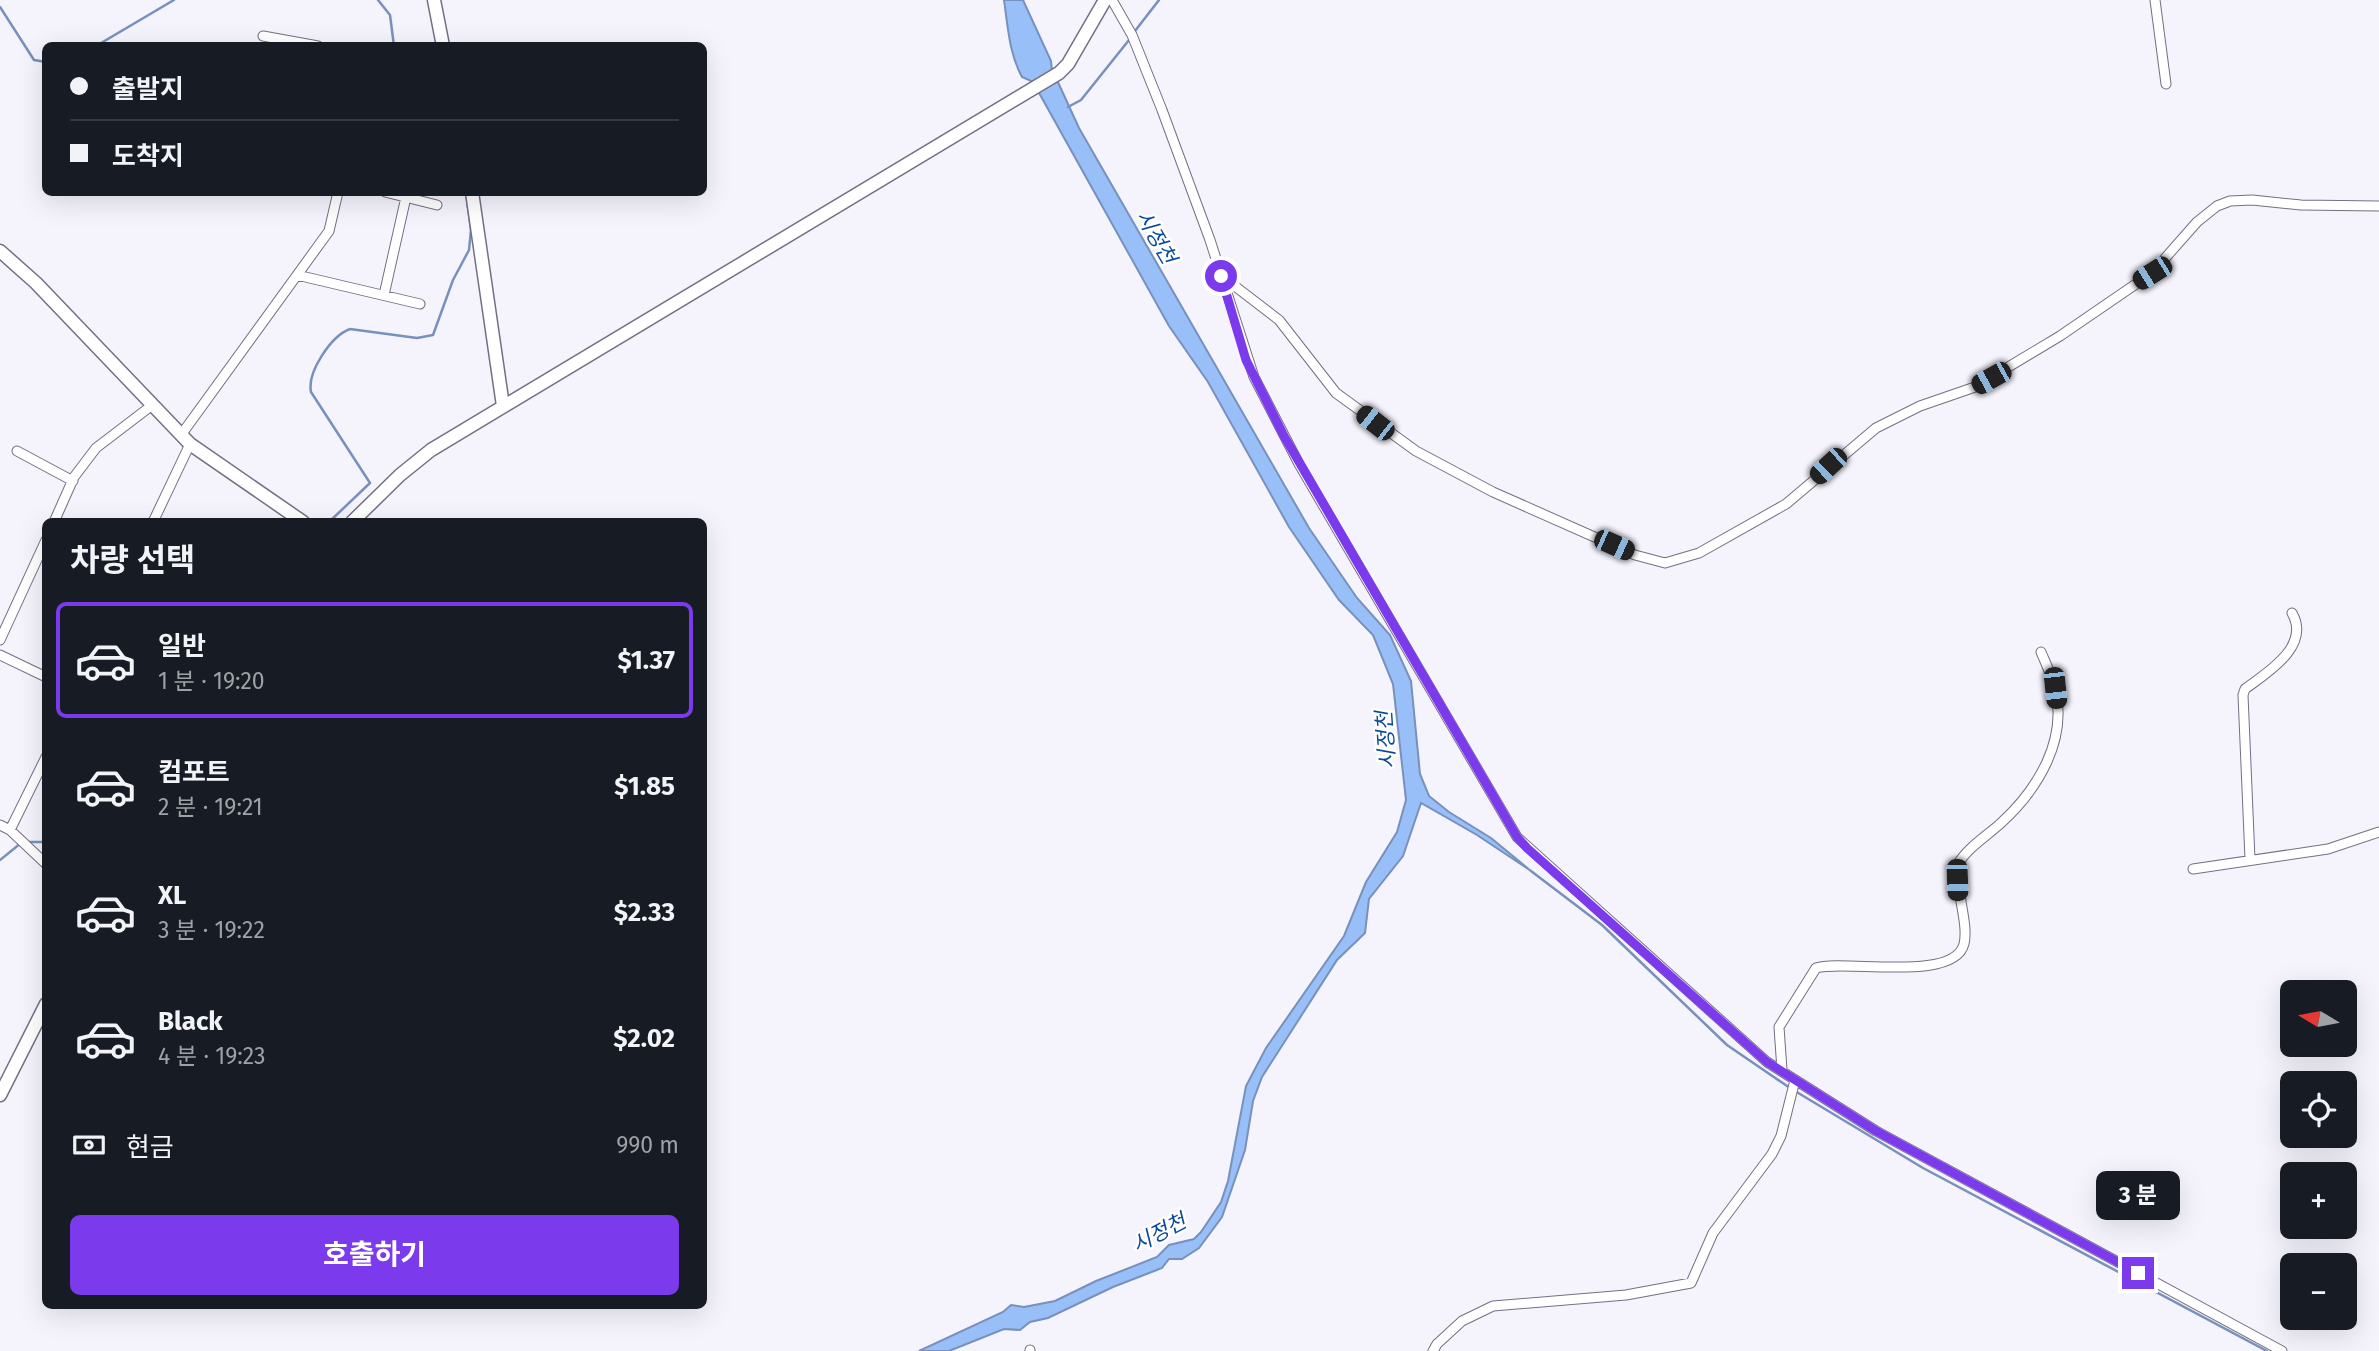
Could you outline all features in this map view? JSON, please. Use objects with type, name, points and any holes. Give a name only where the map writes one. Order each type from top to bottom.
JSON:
[{"type":"main road","points":[[434,0],[442,42]]},
{"type":"main road","points":[[356,518],[416,462],[503,407],[1059,74],[1068,64],[1105,0]]},
{"type":"main road","points":[[473,196],[503,407]]},
{"type":"main road","points":[[0,251],[36,283],[186,439],[297,518]]},
{"type":"main road","points":[[0,1095],[42,1011]]},
{"type":"street","points":[[1112,0],[1132,35],[1162,110],[1221,276],[1246,360],[1284,436],[1517,837],[1743,1043],[1795,1080],[1876,1131],[2282,1351]]},
{"type":"street","points":[[2155,0],[2166,84]]},
{"type":"street","points":[[263,36],[289,42]]},
{"type":"street","points":[[155,518],[186,439],[329,232],[337,196]]},
{"type":"street","points":[[401,196],[437,205]]},
{"type":"street","points":[[384,295],[405,197]]},
{"type":"street","points":[[1221,276],[1255,305],[1279,320],[1336,393],[1407,445],[1493,492],[1635,555],[1665,564],[1699,553],[1786,504],[1863,436],[1883,424],[1920,406],[1975,387],[2060,336],[2152,273],[2197,222],[2217,206],[2230,201],[2252,200],[2301,205],[2379,206]]},
{"type":"street","points":[[297,275],[420,304]]},
{"type":"street","points":[[56,518],[72,481],[96,449],[151,405]]},
{"type":"street","points":[[17,451],[72,481]]},
{"type":"street","points":[[0,640],[42,549]]},
{"type":"street","points":[[2250,859],[2243,695],[2245,689],[2291,649],[2298,631],[2292,613]]},
{"type":"street","points":[[1782,1070],[1779,1027],[1816,968],[1924,966],[1952,957],[1962,949],[1964,933],[1958,900],[1958,864],[2023,803],[2039,779],[2054,743],[2057,712],[2055,688],[2041,652]]},
{"type":"street","points":[[0,655],[42,675]]},
{"type":"street","points":[[10,830],[42,765]]},
{"type":"street","points":[[0,825],[10,830],[42,860]]},
{"type":"street","points":[[2193,869],[2328,849],[2379,832]]},
{"type":"street","points":[[1433,1351],[1437,1343],[1462,1321],[1493,1306],[1626,1295],[1691,1283],[1713,1233],[1772,1154],[1782,1136],[1795,1080]]},
{"type":"water","points":[[1004,0],[1023,0],[1051,61],[1052,71],[1033,82],[1022,77],[1014,59]]},
{"type":"water","points":[[1057,80],[1079,128],[1309,528],[1357,598],[1390,635],[1411,681],[1420,774],[1429,796],[1491,838],[1531,871],[1477,835],[1421,803],[1403,856],[1369,899],[1365,933],[1337,960],[1262,1077],[1253,1101],[1245,1150],[1222,1217],[1199,1248],[1182,1259],[1169,1259],[1162,1268],[1113,1287],[1048,1318],[1030,1322],[1020,1330],[1004,1329],[949,1351],[919,1351],[1003,1312],[1011,1305],[1024,1307],[1055,1301],[1096,1281],[1157,1257],[1169,1245],[1194,1239],[1201,1232],[1221,1202],[1228,1181],[1246,1086],[1266,1048],[1344,936],[1366,882],[1397,832],[1406,800],[1393,684],[1373,635],[1339,600],[1289,527],[1208,382],[1169,326],[1038,91]]},
{"type":"waterway","points":[[103,42],[174,0]]},
{"type":"waterway","points":[[378,0],[390,15],[393,42]]},
{"type":"waterway","points":[[1135,31],[1159,0]]},
{"type":"waterway","points":[[0,7],[34,60],[42,61]]},
{"type":"waterway","points":[[1068,107],[1081,100],[1129,40]]},
{"type":"waterway","points":[[333,518],[370,483],[311,392],[317,365],[335,339],[350,329],[417,338],[433,335],[453,280],[469,250],[471,230],[467,196]]},
{"type":"waterway","points":[[29,842],[42,842]]},
{"type":"waterway","points":[[0,860],[21,843]]},
{"type":"waterway","points":[[1531,871],[1602,925],[1727,1045],[1790,1088]]},
{"type":"waterway","points":[[1795,1091],[1923,1168],[2267,1351]]},
{"type":"route","points":[[1221,276],[1246,360],[1284,436],[1451,726],[1517,837],[1527,848],[1619,927],[1709,1012],[1767,1062],[1876,1131],[2138,1273]]},
{"type":"water label","name":"시정천","points":[[1156,237]]},
{"type":"water label","name":"시정천","points":[[1386,740]]},
{"type":"water label","name":"시정천","points":[[1159,1233]]}]
